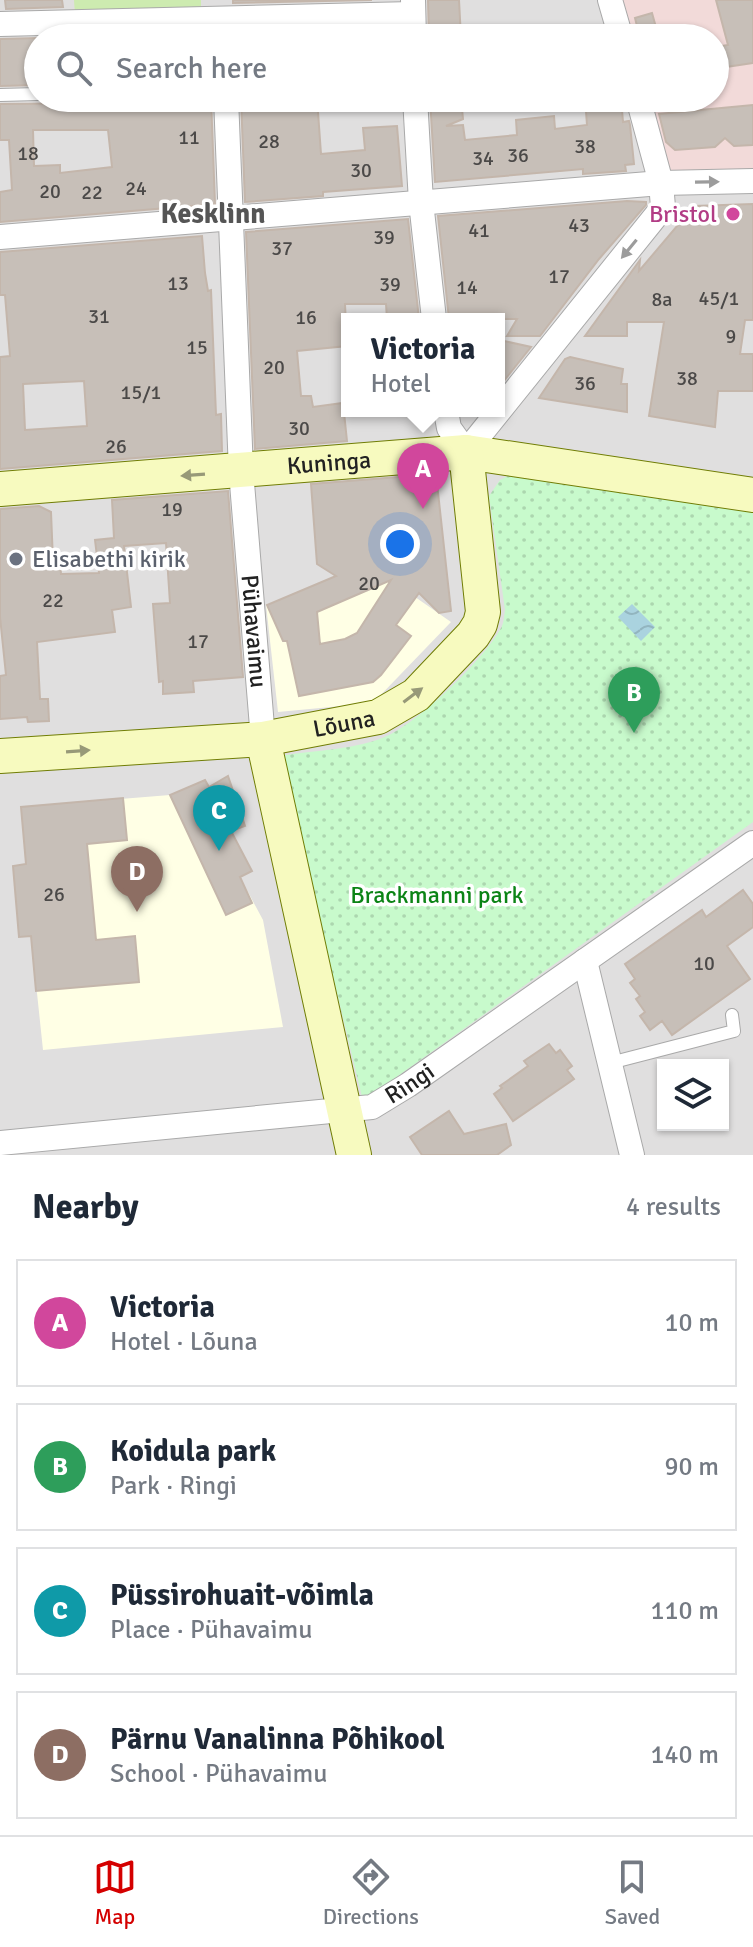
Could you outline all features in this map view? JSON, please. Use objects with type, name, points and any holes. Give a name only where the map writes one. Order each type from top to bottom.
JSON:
[{"type":"street","points":[[610,0],[617,24]]},
{"type":"street","points":[[0,24],[413,17]]},
{"type":"street","name":"Pühavaimu","points":[[227,112],[241,471],[263,739],[354,1155]]},
{"type":"street","points":[[416,112],[421,202],[433,313]]},
{"type":"street","points":[[505,403],[663,207],[661,183],[642,112]]},
{"type":"street","points":[[0,237],[661,183],[753,181]]},
{"type":"street","points":[[447,417],[449,428],[466,452],[494,417]]},
{"type":"street","name":"Kuninga","points":[[0,489],[466,452],[753,495]]},
{"type":"street","name":"Lõuna","points":[[0,756],[263,739],[378,717],[416,695],[473,635],[483,612],[466,452]]},
{"type":"street","name":"Ringi","points":[[0,1143],[372,1107],[408,1085],[753,843]]},
{"type":"street","points":[[585,961],[632,1155]]},
{"type":"lane","points":[[0,95],[24,94]]},
{"type":"lane","points":[[610,1063],[734,1031],[732,1015]]},
{"type":"shaded area","points":[[0,0],[610,0],[617,24],[24,24],[24,112],[657,112],[753,181],[753,1155],[0,1155]]},
{"type":"shaded area","points":[[610,0],[753,0],[753,181],[661,183],[642,112],[729,112],[729,24],[617,24]]},
{"type":"shaded area","points":[[352,553],[451,622],[373,703],[278,712],[266,605],[335,577]]},
{"type":"shaded area","points":[[228,776],[245,826],[232,832],[252,871],[240,877],[263,920],[283,1027],[43,1050],[31,936],[19,937],[13,866],[26,864],[21,807],[170,795],[209,787]]},
{"type":"green space","points":[[74,0],[201,0],[201,7],[75,15]]},
{"type":"green space","name":"Brackmanni park","points":[[517,471],[753,510],[753,822],[363,1101],[280,756],[350,747],[389,735],[434,703],[481,656],[501,628],[505,610],[489,496],[500,480]]},
{"type":"water","points":[[632,604],[655,627],[641,641],[618,617]]},
{"type":"building","points":[[5,0],[62,0],[63,7],[6,9]]},
{"type":"building","points":[[233,0],[372,0],[233,3]]},
{"type":"building","points":[[428,0],[459,0],[460,24],[429,24]]},
{"type":"building","points":[[716,0],[753,0],[753,63],[729,67],[729,24],[722,24]]},
{"type":"building","points":[[652,13],[655,24],[636,24],[635,18]]},
{"type":"building","points":[[24,38],[24,85],[0,86],[0,39]]},
{"type":"building","points":[[0,104],[24,104],[24,112],[212,112],[215,204],[0,222],[0,192],[12,190],[9,140],[0,140]],"holes":[[[33,130],[108,130],[112,167],[60,173],[60,165],[34,166]]]},
{"type":"building","points":[[753,105],[753,145],[734,146],[725,138],[715,147],[675,150],[666,142],[659,114],[729,112],[729,107]]},
{"type":"building","points":[[242,112],[318,112],[321,154],[365,150],[363,128],[397,126],[402,186],[245,202]]},
{"type":"building","points":[[431,112],[462,112],[463,119],[446,126],[463,125],[465,140],[517,135],[516,120],[554,116],[555,129],[587,125],[586,112],[622,112],[623,122],[629,121],[634,164],[625,165],[626,171],[583,174],[583,169],[435,182]]},
{"type":"building","points":[[646,202],[540,336],[507,336],[517,319],[505,319],[505,313],[448,313],[438,216]]},
{"type":"building","points":[[753,204],[753,320],[745,320],[740,354],[753,354],[753,391],[718,391],[715,427],[649,416],[664,322],[627,322],[627,336],[585,336],[640,260],[639,271],[694,206]]},
{"type":"building","points":[[408,219],[418,313],[387,313],[386,304],[345,304],[345,313],[341,313],[341,347],[297,351],[301,396],[311,396],[313,407],[341,403],[347,441],[255,449],[246,232]]},
{"type":"building","points":[[202,236],[208,291],[211,290],[216,415],[221,414],[222,451],[0,469],[0,357],[10,356],[5,295],[0,295],[0,252]],"holes":[[[84,381],[87,426],[25,430],[23,384]]]},
{"type":"building","points":[[505,341],[531,347],[505,380]]},
{"type":"building","points":[[570,357],[623,369],[621,384],[627,384],[627,412],[539,398],[565,359]]},
{"type":"building","points":[[436,474],[451,611],[439,613],[419,593],[396,625],[411,636],[373,682],[299,696],[287,641],[283,641],[267,605],[336,576],[317,564],[311,484]],"holes":[[[391,580],[357,633],[320,644],[317,612]]]},
{"type":"building","points":[[228,491],[243,677],[193,681],[194,692],[163,694],[163,681],[159,682],[153,604],[170,603],[166,543],[124,546],[131,607],[112,610],[115,632],[37,642],[40,699],[48,699],[49,721],[28,722],[27,717],[0,719],[0,676],[6,675],[0,617],[0,509],[39,506],[51,512],[53,561],[60,561],[61,574],[99,573],[95,540],[114,538],[112,500]]},
{"type":"building","points":[[228,776],[245,826],[231,831],[252,871],[240,877],[252,903],[226,915],[170,795],[205,780],[209,787]]},
{"type":"building","points":[[123,798],[127,840],[87,844],[96,940],[135,936],[139,982],[36,991],[31,936],[19,937],[13,866],[26,864],[21,807]]},
{"type":"building","points":[[743,890],[753,904],[753,927],[727,946],[750,979],[672,1035],[662,1021],[650,1030],[640,1016],[645,1012],[636,999],[640,996],[630,983],[635,979],[625,964],[702,910],[706,917]]},
{"type":"building","points":[[549,1044],[556,1053],[560,1050],[572,1066],[567,1070],[574,1079],[513,1121],[494,1094],[528,1066],[524,1061]]},
{"type":"building","points":[[449,1111],[464,1134],[506,1124],[511,1145],[497,1155],[422,1155],[410,1137]]},
{"type":"place","name":"Bristol","points":[[733,214]]},
{"type":"place","name":"Victoria","points":[[423,509]]},
{"type":"place","name":"Elisabethi kirik","points":[[16,559]]},
{"type":"place","name":"Koidula park","points":[[634,733]]},
{"type":"place","name":"Püssirohuait-võimla","points":[[219,851]]},
{"type":"place","name":"Pärnu Vanalinna Põhikool","points":[[137,912]]},
{"type":"district","name":"Kesklinn","points":[[213,214]]}]
